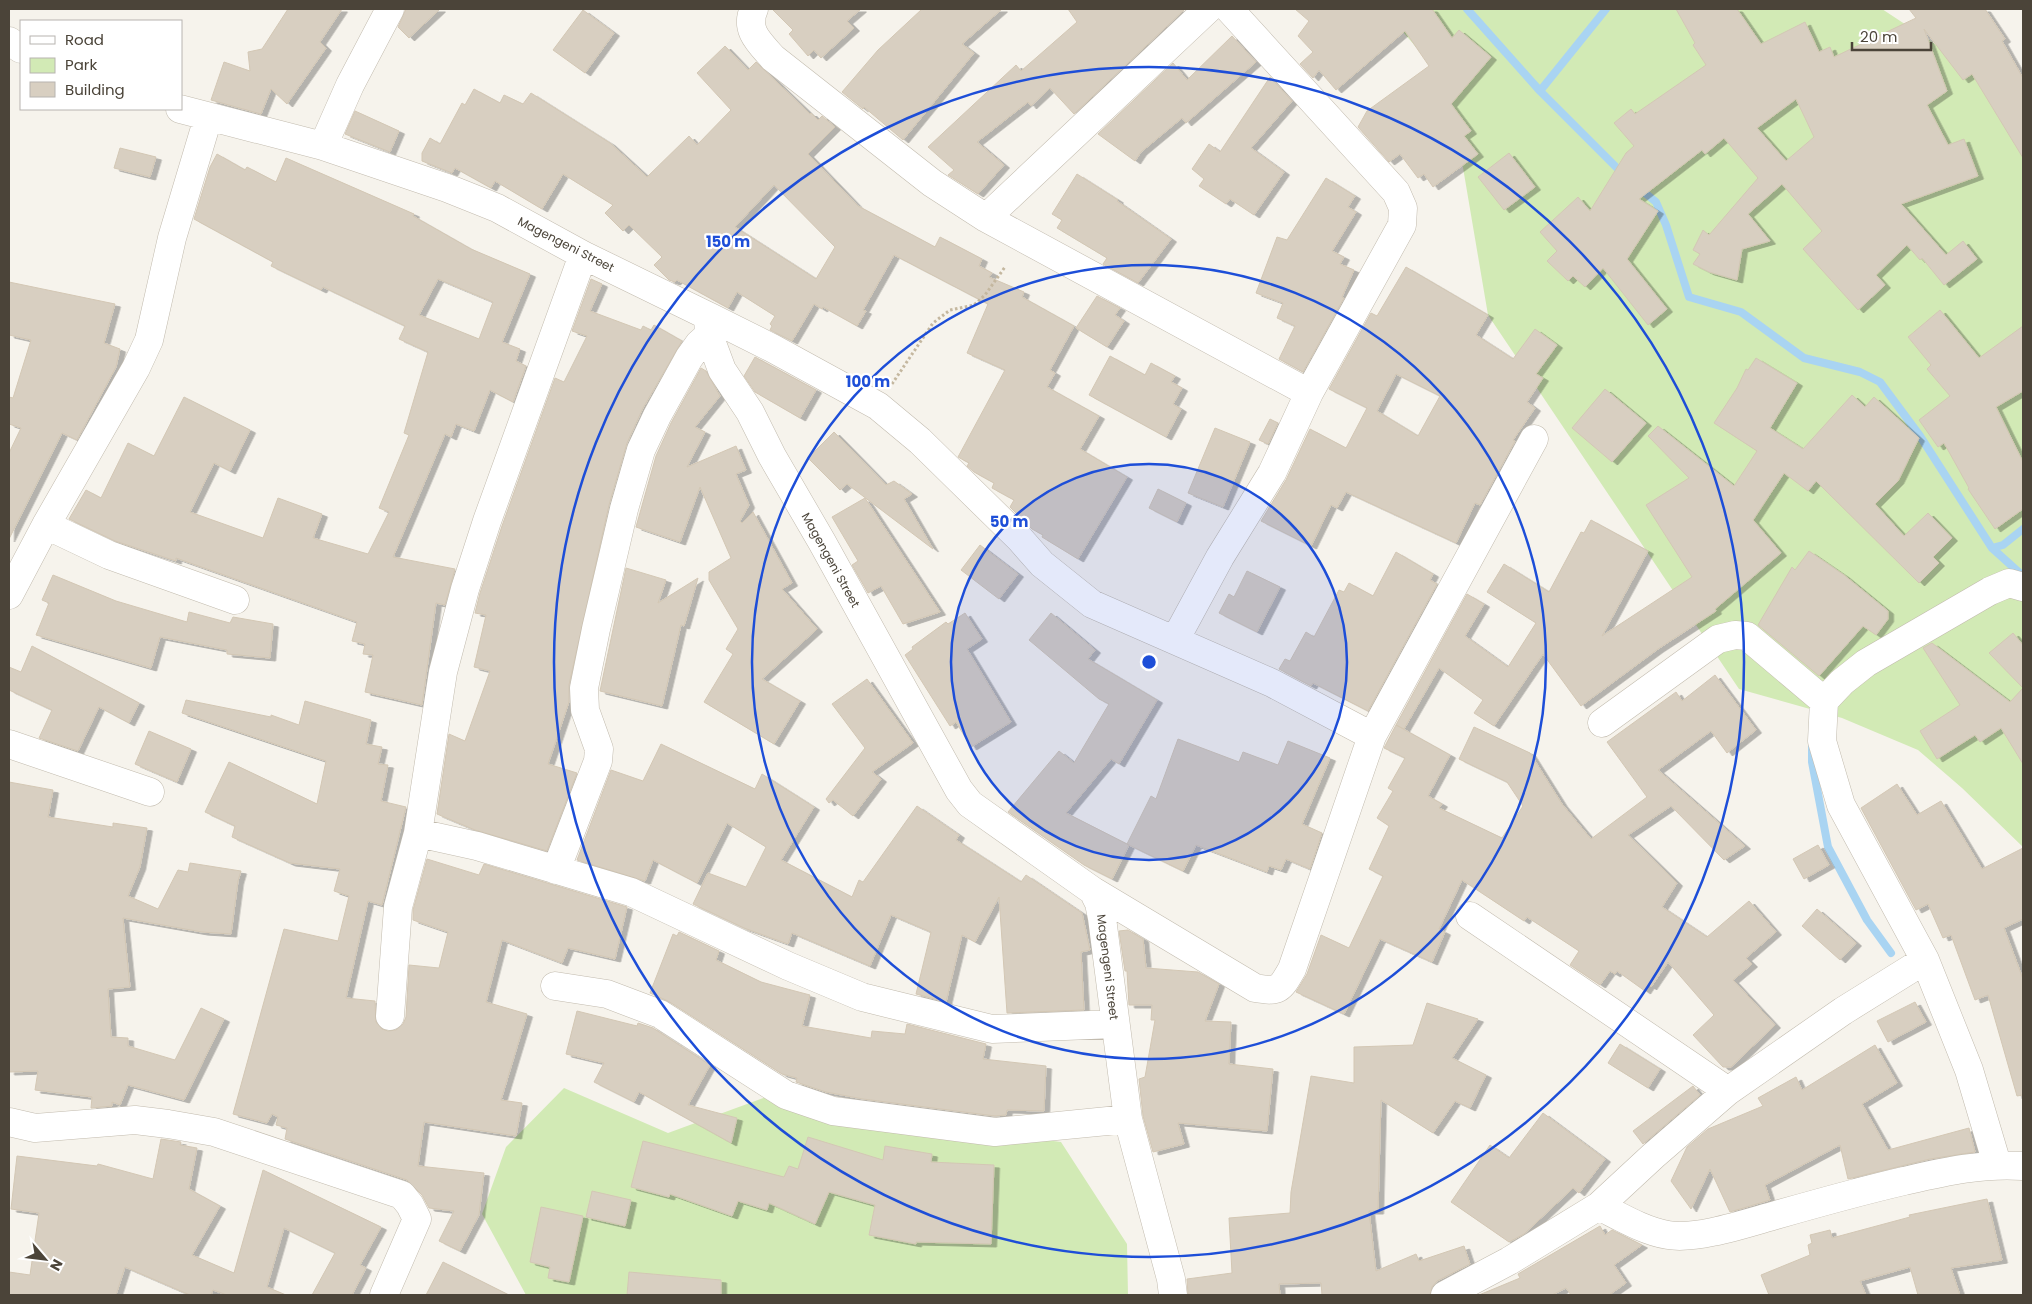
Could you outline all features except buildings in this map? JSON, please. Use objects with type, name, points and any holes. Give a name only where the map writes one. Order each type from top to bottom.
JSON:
[{"type":"street","points":[[324,146],[350,85],[390,9]]},
{"type":"street","points":[[754,9],[751,21],[752,35],[773,58],[932,183],[986,218],[1308,392]]},
{"type":"street","points":[[986,218],[1208,9]]},
{"type":"street","points":[[1175,640],[1220,557],[1272,473],[1308,392],[1402,225],[1403,208],[1396,192],[1229,9]]},
{"type":"street","points":[[9,41],[20,48]]},
{"type":"street","name":"Magengeni Street","points":[[182,110],[208,118],[324,146],[489,204],[709,326],[722,370],[750,412],[772,456],[822,542],[959,790],[970,804],[1093,891],[1099,904],[1102,918],[1128,1120],[1171,1279],[1173,1295]]},
{"type":"street","points":[[9,595],[150,340],[172,238],[208,118]]},
{"type":"street","points":[[390,1016],[398,907],[418,833],[443,672],[465,589],[583,255]]},
{"type":"street","points":[[556,870],[598,761],[599,749],[585,710],[584,688],[596,629],[641,450],[657,416],[709,326],[772,348],[878,406],[920,441],[1020,539],[1042,564],[1092,604],[1272,683],[1372,736]]},
{"type":"street","points":[[1093,891],[1255,988],[1274,991],[1282,986],[1292,969],[1372,736],[1534,439]]},
{"type":"street","points":[[46,525],[109,555],[235,600]]},
{"type":"street","points":[[1599,1206],[1648,1230],[1669,1236],[1697,1234],[1745,1224],[1898,1182],[1967,1167],[2010,1165],[1925,960],[1840,805],[1822,741],[1824,702],[1842,682],[1866,663],[1990,592],[2009,583],[2023,587]]},
{"type":"street","points":[[1602,723],[1718,638],[1735,635],[1747,636],[1824,702]]},
{"type":"street","points":[[9,744],[150,792]]},
{"type":"street","points":[[418,833],[477,846],[630,892],[788,966],[862,997],[992,1029],[1115,1024]]},
{"type":"street","points":[[1470,916],[1728,1092]]},
{"type":"street","points":[[1445,1295],[1510,1261],[1599,1206],[1653,1156],[1728,1092],[1843,1011],[1925,960]]},
{"type":"street","points":[[555,986],[607,994],[660,1014],[786,1095],[833,1111],[995,1132],[1128,1120]]},
{"type":"street","points":[[9,1122],[34,1128],[135,1120],[214,1132],[402,1195],[417,1219],[384,1295]]},
{"type":"path","points":[[878,406],[933,323],[950,310],[974,305],[985,295],[1005,267]]},
{"type":"green space","points":[[1383,9],[1882,9],[2023,102],[2023,847],[1962,788],[1918,750],[1842,718],[1739,689],[1488,315],[1449,85]]},
{"type":"green space","points":[[564,1088],[668,1133],[769,1096],[931,1125],[1061,1142],[1127,1244],[1128,1295],[526,1295],[482,1214],[506,1147]]},
{"type":"waterway","points":[[1467,9],[1540,91]]},
{"type":"waterway","points":[[1606,9],[1540,91],[1623,174]]},
{"type":"waterway","points":[[1639,188],[1656,202],[1666,225],[1689,297],[1741,312],[1804,358],[1860,372],[1880,382],[1920,436],[1992,548],[2023,576]]},
{"type":"waterway","points":[[1992,548],[2003,545],[2023,529]]},
{"type":"waterway","points":[[1812,747],[1812,762],[1828,847],[1867,920],[1891,953]]}]
